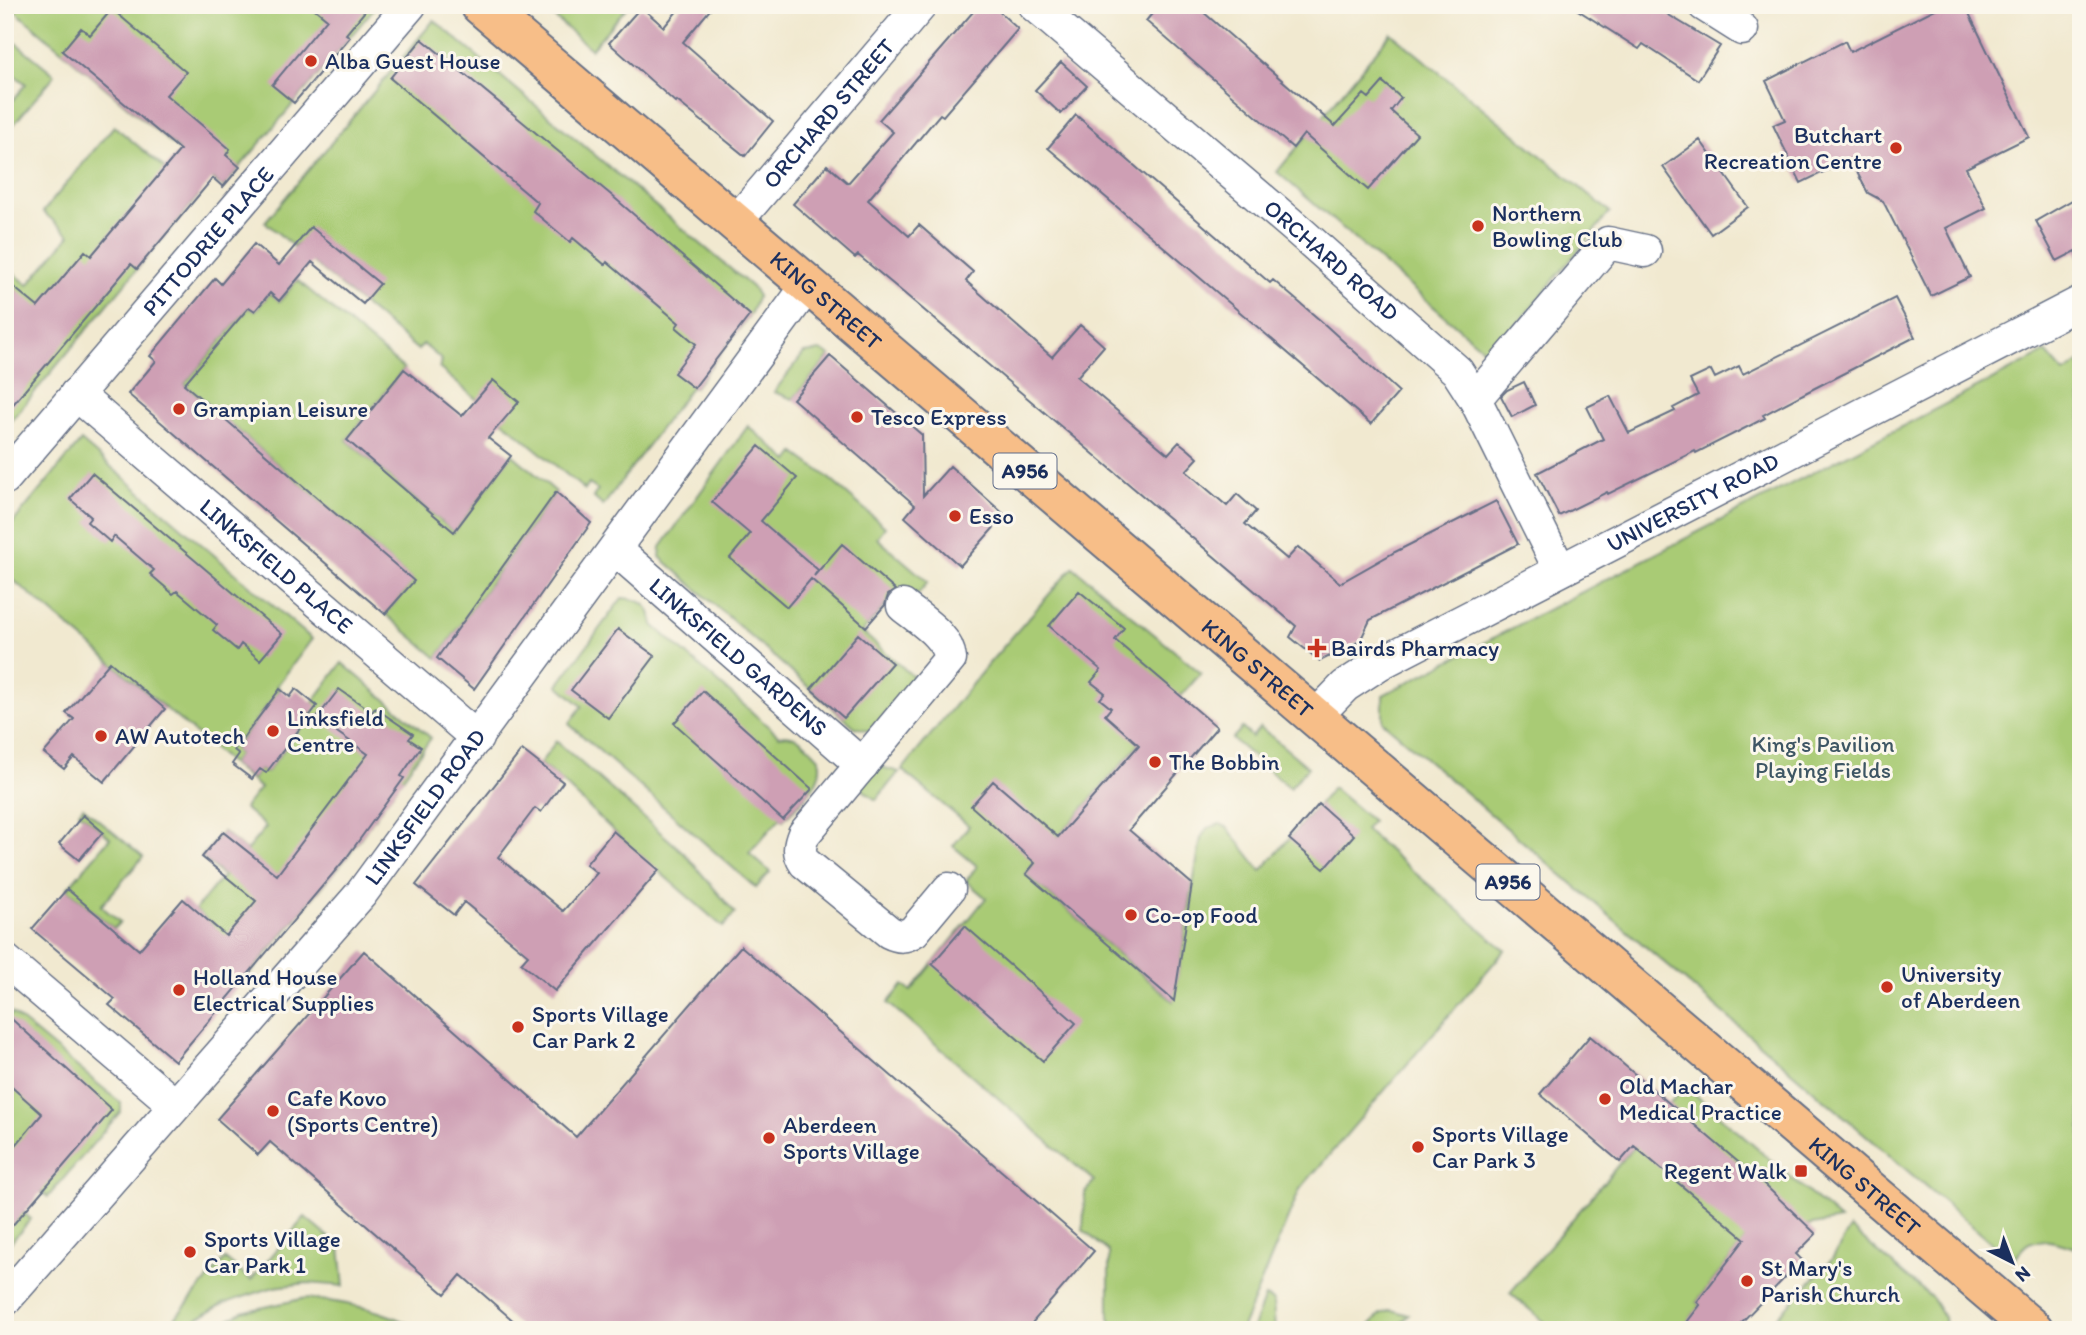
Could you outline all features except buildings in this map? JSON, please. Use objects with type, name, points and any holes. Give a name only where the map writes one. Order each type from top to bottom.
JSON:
[{"type":"main road","name":"KING STREET","points":[[480,5],[2029,1328]]},
{"type":"street","name":"PITTODRIE PLACE","points":[[5,478],[329,103],[410,5]]},
{"type":"street","name":"ORCHARD STREET","points":[[735,223],[920,5]]},
{"type":"street","name":"ORCHARD ROAD","points":[[1034,5],[1457,371],[1475,399],[1560,570]]},
{"type":"street","points":[[1475,399],[1608,243],[1645,251]]},
{"type":"street","name":"LINKSFIELD ROAD","points":[[5,1300],[361,894],[807,285]]},
{"type":"street","name":"UNIVERSITY ROAD","points":[[1314,718],[1343,687],[1359,676],[2081,302]]},
{"type":"street","name":"LINKSFIELD PLACE","points":[[76,394],[477,738]]},
{"type":"street","name":"LINKSFIELD GARDENS","points":[[615,549],[862,765]]},
{"type":"street","points":[[903,606],[944,641],[949,649],[950,659],[804,834],[799,845],[800,856],[805,863],[898,937],[914,931],[949,889]]},
{"type":"street","points":[[5,960],[175,1105]]},
{"type":"green space","points":[[8,5],[377,5],[223,187]]},
{"type":"green space","points":[[540,5],[629,5],[591,49]]},
{"type":"green space","points":[[434,20],[752,287],[758,296],[750,315],[694,388],[691,387],[603,506],[593,497],[598,490],[589,484],[585,490],[439,368],[442,360],[423,344],[418,350],[314,263],[297,244],[294,247],[265,222]]},
{"type":"green space","points":[[1391,33],[1610,212],[1491,356],[1277,172]]},
{"type":"green space","points":[[5,34],[55,75],[5,135],[5,110],[26,84],[13,74],[5,83]]},
{"type":"green space","points":[[114,126],[198,196],[9,423],[5,424],[5,278],[11,271],[28,285],[70,235],[43,212]]},
{"type":"green space","points":[[297,280],[404,369],[347,440],[454,532],[512,454],[556,492],[437,658],[385,614],[413,581],[184,384],[249,307],[255,311],[270,293],[280,301]]},
{"type":"green space","points":[[822,351],[830,356],[793,399],[774,392],[804,353]]},
{"type":"green space","name":"King's Pavilion Playing Fields","points":[[2046,352],[2064,373],[2081,362],[2081,1250],[2041,1240],[2025,1246],[2013,1261],[1383,722],[1383,695]]},
{"type":"green space","points":[[748,426],[789,461],[795,453],[824,474],[885,527],[877,538],[928,582],[910,603],[897,592],[862,632],[916,679],[868,731],[855,727],[844,718],[660,557],[661,547]]},
{"type":"green space","points":[[81,441],[312,639],[277,686],[280,689],[234,749],[239,754],[232,764],[252,779],[260,769],[266,773],[311,714],[307,710],[342,663],[431,738],[347,857],[249,975],[204,937],[213,925],[195,910],[223,876],[202,857],[223,832],[246,851],[266,827],[244,808],[260,788],[5,573],[5,532]]},
{"type":"green space","points":[[1073,567],[1201,673],[1026,874],[1173,1001],[1201,838],[1207,828],[1220,824],[1227,827],[1261,871],[1333,788],[1372,821],[1365,830],[1505,950],[1300,1189],[1241,1330],[1113,1330],[1109,1317],[1109,1252],[1083,1230],[1085,1193],[1094,1181],[888,1003],[903,985],[911,991],[986,898],[966,881],[977,866],[953,846],[969,826],[902,770],[985,668]]},
{"type":"green space","points":[[622,598],[644,604],[650,612],[653,625],[779,736],[797,738],[819,758],[820,767],[815,785],[783,820],[780,818],[749,853],[770,872],[756,888],[569,724],[582,706],[558,685]]},
{"type":"green space","points":[[1260,727],[1308,767],[1290,788],[1232,739],[1242,728],[1252,737]]},
{"type":"green space","points":[[556,741],[684,853],[735,913],[723,927],[540,764]]},
{"type":"green space","points":[[878,766],[899,772],[876,800],[858,786]]},
{"type":"green space","points":[[83,807],[143,857],[101,906],[120,922],[114,929],[67,889],[110,838],[79,812]]},
{"type":"green space","points":[[12,1013],[121,1103],[121,1111],[48,1197],[5,1165],[5,1021]]},
{"type":"green space","points":[[1685,1086],[1840,1220],[1807,1226],[1759,1222],[1697,1302],[1700,1305],[1682,1330],[1554,1330],[1510,1293]]},
{"type":"green space","points":[[5,1197],[31,1219],[5,1249]]},
{"type":"green space","points":[[305,1217],[340,1247],[344,1286],[307,1283],[274,1287],[225,1303],[196,1319],[183,1330],[165,1330],[225,1259],[251,1280]]},
{"type":"green space","points":[[1850,1228],[1933,1299],[1944,1317],[1945,1330],[1765,1330],[1833,1258]]},
{"type":"green space","points":[[1265,1297],[1273,1301],[1275,1330],[1252,1330]]},
{"type":"green space","points":[[306,1298],[379,1312],[420,1330],[210,1330],[242,1312]]},
{"type":"green space","points":[[1391,1310],[1409,1315],[1395,1330],[1366,1330],[1380,1314]]},
{"type":"place","name":"Alba Guest House","points":[[311,61]]},
{"type":"place","name":"Butchart Recreation Centre","points":[[1896,148]]},
{"type":"place","name":"Northern Bowling Club","points":[[1478,226]]},
{"type":"place","name":"Grampian Leisure","points":[[179,409]]},
{"type":"place","name":"Tesco Express","points":[[857,417]]},
{"type":"place","name":"Esso","points":[[955,516]]},
{"type":"place","name":"Bairds Pharmacy","points":[[1317,648]]},
{"type":"place","name":"Linksfield Centre","points":[[273,731]]},
{"type":"place","name":"AW Autotech","points":[[101,736]]},
{"type":"place","name":"The Bobbin","points":[[1155,762]]},
{"type":"place","name":"Co-op Food","points":[[1131,915]]},
{"type":"place","name":"University of Aberdeen","points":[[1887,987]]},
{"type":"place","name":"Holland House Electrical Supplies","points":[[179,990]]},
{"type":"place","name":"Sports Village Car Park 2","points":[[518,1027]]},
{"type":"place","name":"Old Machar Medical Practice","points":[[1605,1099]]},
{"type":"place","name":"Cafe Kovo (Sports Centre)","points":[[273,1111]]},
{"type":"place","name":"Aberdeen Sports Village","points":[[769,1138]]},
{"type":"place","name":"Sports Village Car Park 3","points":[[1418,1147]]},
{"type":"place","name":"Regent Walk","points":[[1801,1171]]},
{"type":"place","name":"Sports Village Car Park 1","points":[[190,1252]]},
{"type":"place","name":"St Mary's Parish Church","points":[[1747,1281]]}]
